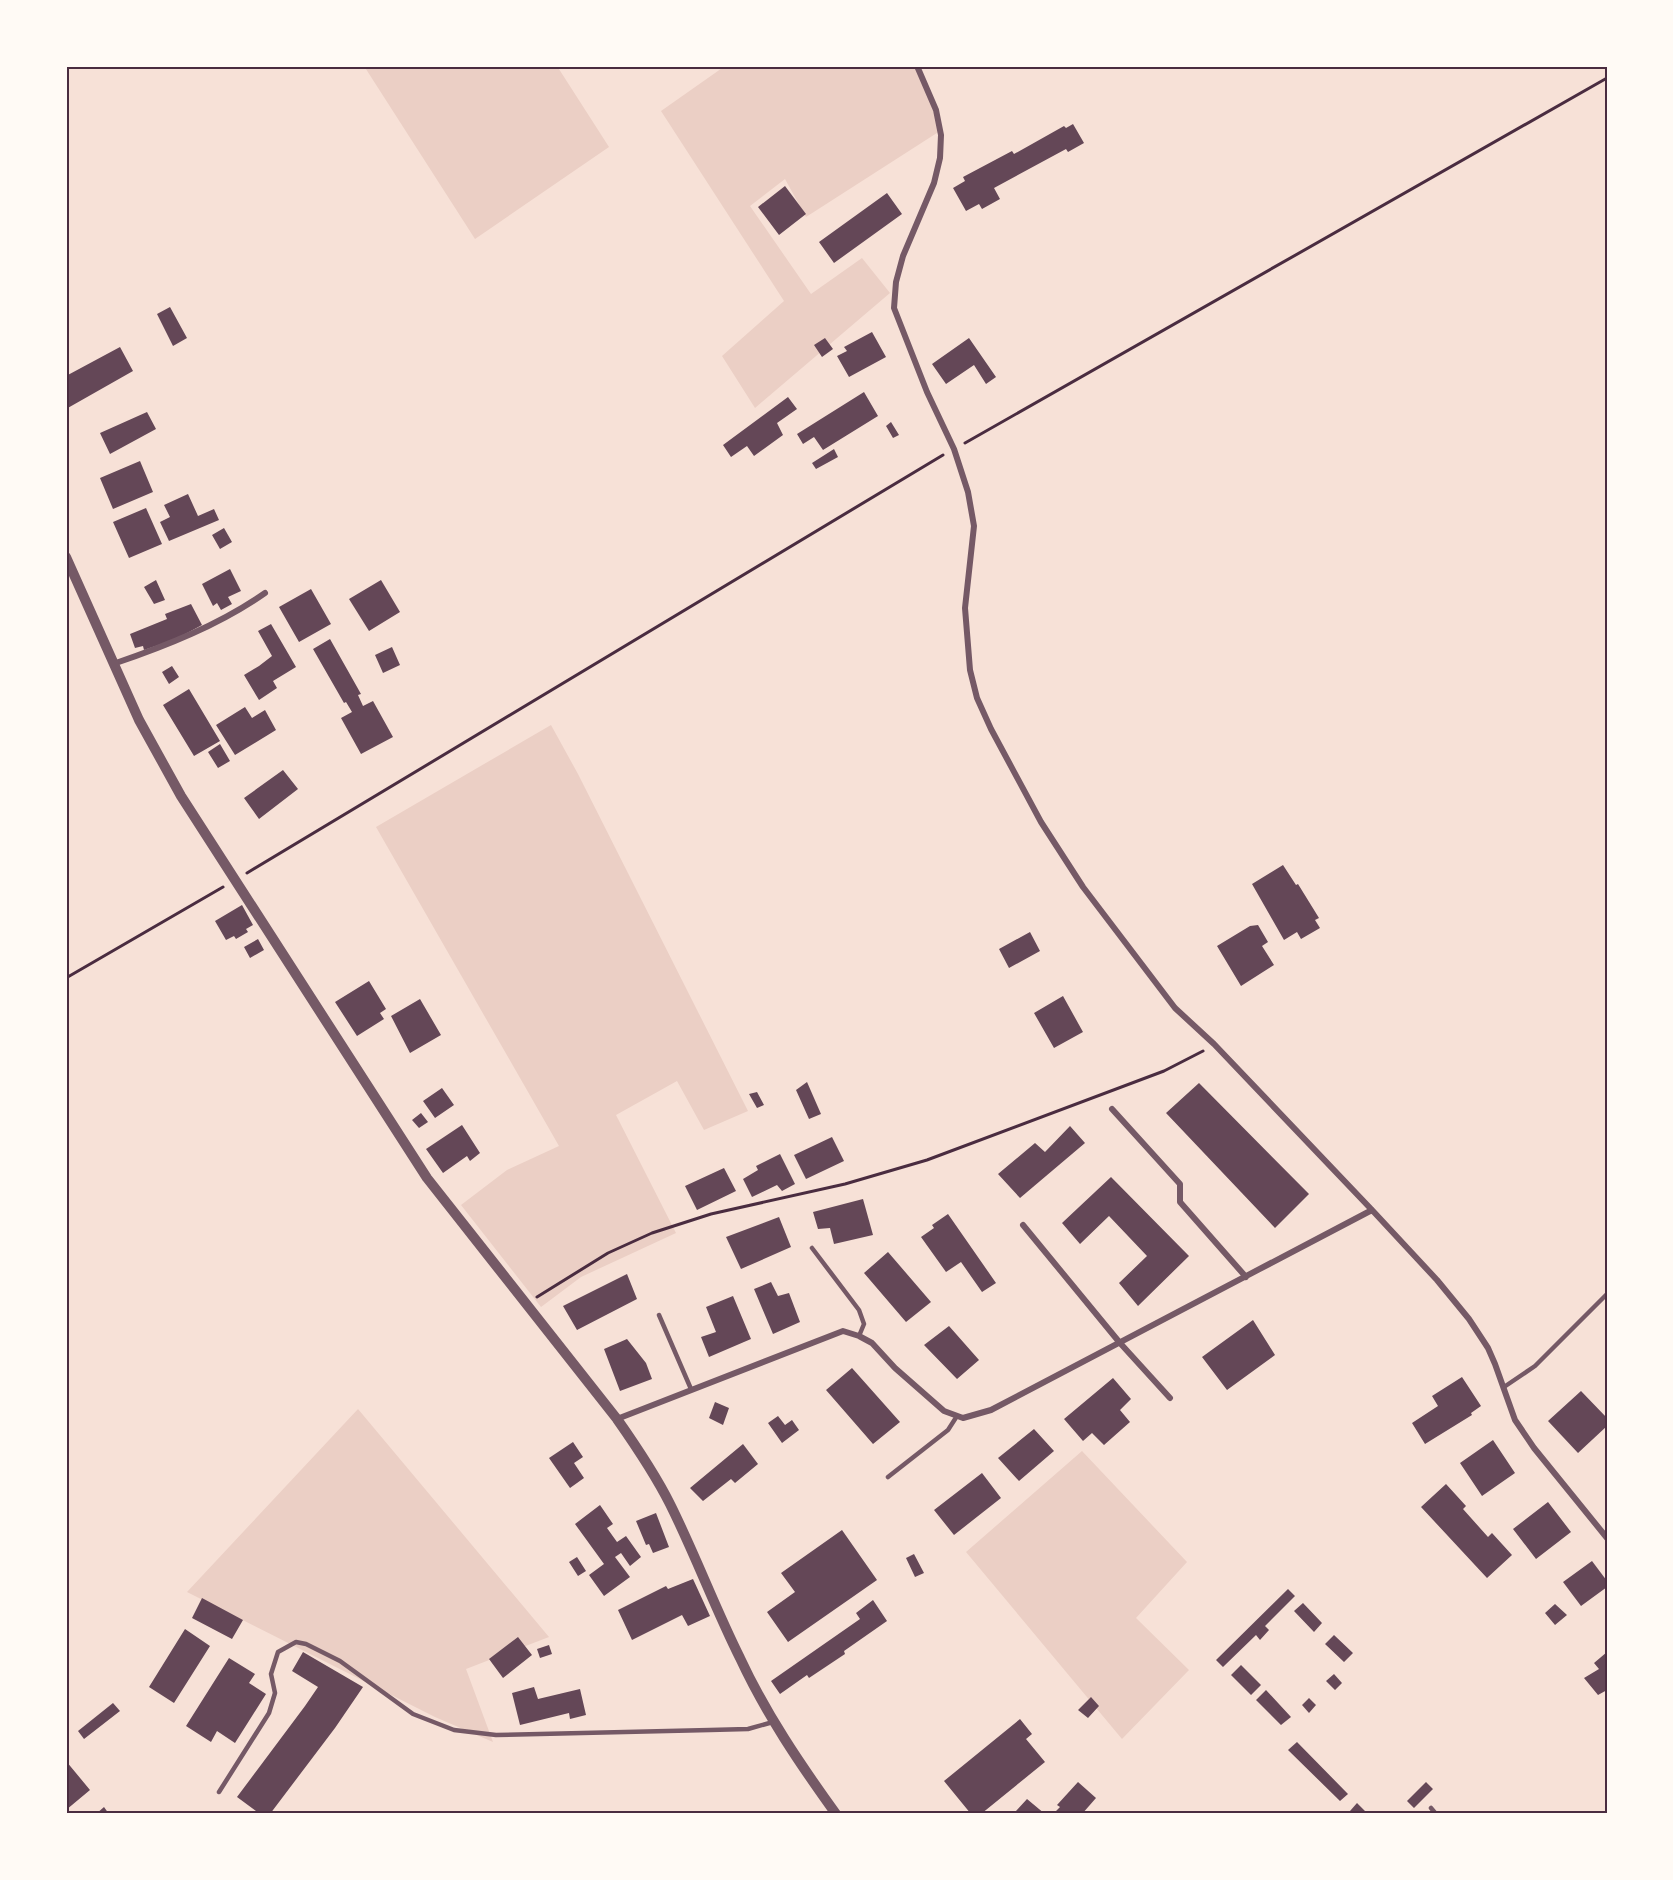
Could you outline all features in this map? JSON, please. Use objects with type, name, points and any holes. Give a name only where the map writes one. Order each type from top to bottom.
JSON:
[{"type":"street","points":[[917,66],[936,110],[941,135],[940,158],[934,183],[903,256],[896,282],[894,308],[927,392],[954,449],[968,492],[974,526],[965,608],[970,670],[977,698],[990,729],[1041,822],[1083,887],[1175,1008],[1214,1044],[1372,1210],[1437,1280],[1469,1319],[1488,1348],[1515,1420],[1607,1538]]},
{"type":"street","points":[[66,557],[113,664],[181,796],[427,1178],[617,1419],[658,1481],[740,1658],[773,1722],[836,1814]]},
{"type":"street","points":[[113,664],[156,650],[238,611],[265,593]]},
{"type":"street","points":[[1112,1109],[1180,1184],[1180,1202],[1245,1277]]},
{"type":"street","points":[[617,1419],[843,1331],[859,1336],[872,1344],[895,1368],[945,1411],[963,1418],[991,1410],[1372,1210]]},
{"type":"street","points":[[1023,1226],[1120,1343],[1170,1398]]},
{"type":"lane","points":[[812,1248],[859,1310],[864,1324],[859,1336]]},
{"type":"lane","points":[[1504,1387],[1535,1366],[1607,1294]]},
{"type":"lane","points":[[659,1315],[691,1389]]},
{"type":"lane","points":[[888,1477],[948,1430],[957,1416]]},
{"type":"lane","points":[[219,1792],[269,1713],[275,1692],[271,1674],[279,1652],[296,1642],[306,1644],[340,1661],[413,1714],[454,1730],[496,1735],[711,1730],[748,1729],[773,1722]]},
{"type":"lane","points":[[1431,1808],[1436,1814]]},
{"type":"path","points":[[66,978],[236,879],[954,449],[1607,78]]},
{"type":"path","points":[[526,1305],[608,1254],[652,1233],[711,1214],[845,1184],[927,1160],[1164,1071],[1214,1044]]},
{"type":"shaded area","points":[[364,66],[557,66],[609,147],[475,239]]},
{"type":"shaded area","points":[[725,66],[918,66],[940,131],[806,217],[785,179],[750,206],[811,294],[862,258],[890,293],[755,408],[722,356],[784,301],[661,111]]},
{"type":"shaded area","points":[[551,725],[748,1111],[704,1130],[677,1081],[616,1115],[676,1233],[581,1277],[541,1307],[461,1205],[507,1170],[559,1146],[376,827]]},
{"type":"shaded area","points":[[358,1409],[549,1637],[466,1669],[493,1742],[435,1717],[187,1592]]},
{"type":"shaded area","points":[[1082,1451],[1187,1562],[1136,1618],[1189,1670],[1122,1739],[966,1552]]},
{"type":"building","points":[[1073,124],[1084,143],[1068,152],[1066,149],[994,188],[1000,199],[982,209],[979,204],[966,211],[953,188],[965,181],[963,177],[1012,151],[1014,154],[1064,126],[1066,128]]},
{"type":"building","points":[[785,186],[806,214],[779,235],[758,207]]},
{"type":"building","points":[[887,193],[902,214],[834,263],[819,242]]},
{"type":"building","points":[[170,307],[187,338],[173,346],[157,314]]},
{"type":"building","points":[[872,332],[886,357],[849,377],[837,356],[847,351],[844,347]]},
{"type":"building","points":[[825,338],[833,349],[822,357],[814,345]]},
{"type":"building","points":[[969,338],[996,377],[986,384],[974,365],[946,384],[932,364]]},
{"type":"building","points":[[120,347],[133,371],[66,409],[66,376]]},
{"type":"building","points":[[864,392],[878,416],[823,450],[814,437],[803,444],[797,434]]},
{"type":"building","points":[[788,397],[797,409],[777,423],[783,435],[754,456],[747,446],[731,457],[723,445]]},
{"type":"building","points":[[147,412],[156,429],[110,454],[100,433]]},
{"type":"building","points":[[891,422],[899,435],[893,438],[886,426]]},
{"type":"building","points":[[834,449],[838,457],[816,469],[812,463]]},
{"type":"building","points":[[140,461],[153,492],[113,509],[100,478]]},
{"type":"building","points":[[188,494],[198,516],[214,509],[219,520],[169,541],[160,522],[170,517],[164,505]]},
{"type":"building","points":[[146,508],[162,544],[129,558],[113,522]]},
{"type":"building","points":[[224,528],[232,542],[220,549],[212,535]]},
{"type":"building","points":[[230,569],[241,591],[228,597],[232,604],[221,610],[217,603],[213,606],[202,584]]},
{"type":"building","points":[[156,580],[165,600],[154,604],[144,587]]},
{"type":"building","points":[[381,580],[400,612],[369,631],[349,599]]},
{"type":"building","points":[[311,589],[331,624],[299,642],[279,607]]},
{"type":"building","points":[[191,604],[202,625],[176,639],[144,650],[143,646],[135,648],[130,634],[167,619],[165,614]]},
{"type":"building","points":[[271,624],[296,667],[273,681],[277,688],[259,700],[244,675],[272,656],[258,631]]},
{"type":"building","points":[[330,639],[361,694],[358,695],[363,706],[373,701],[393,737],[361,754],[341,718],[352,712],[346,702],[344,703],[313,649]]},
{"type":"building","points":[[392,647],[400,665],[383,673],[375,655]]},
{"type":"building","points":[[172,666],[179,677],[169,684],[162,672]]},
{"type":"building","points":[[189,689],[220,741],[194,756],[163,705]]},
{"type":"building","points":[[245,707],[252,718],[265,710],[276,730],[235,755],[216,725]]},
{"type":"building","points":[[220,744],[230,761],[218,768],[208,752]]},
{"type":"building","points":[[283,770],[298,789],[259,819],[244,798]]},
{"type":"building","points":[[1283,865],[1319,918],[1315,920],[1320,928],[1301,939],[1297,932],[1284,940],[1252,884]]},
{"type":"building","points":[[242,905],[253,925],[246,929],[248,932],[236,939],[234,936],[226,940],[215,921]]},
{"type":"building","points":[[1258,925],[1268,942],[1262,946],[1274,965],[1241,986],[1217,946],[1250,926]]},
{"type":"building","points":[[1030,932],[1040,951],[1009,968],[999,949]]},
{"type":"building","points":[[258,939],[264,950],[250,958],[244,947]]},
{"type":"building","points":[[369,981],[386,1009],[380,1013],[384,1019],[357,1036],[335,1002]]},
{"type":"building","points":[[1063,996],[1083,1032],[1054,1048],[1034,1013]]},
{"type":"building","points":[[420,999],[441,1035],[410,1053],[391,1016]]},
{"type":"building","points":[[807,1082],[821,1114],[809,1119],[796,1090]]},
{"type":"building","points":[[1199,1083],[1309,1194],[1275,1228],[1166,1113]]},
{"type":"building","points":[[442,1088],[454,1105],[435,1118],[423,1101]]},
{"type":"building","points":[[757,1092],[764,1105],[757,1108],[749,1094]]},
{"type":"building","points":[[421,1113],[428,1122],[419,1128],[412,1120]]},
{"type":"building","points":[[462,1125],[480,1153],[470,1161],[467,1156],[443,1173],[426,1149]]},
{"type":"building","points":[[1070,1126],[1085,1143],[1020,1198],[998,1174],[1035,1143],[1045,1152]]},
{"type":"building","points":[[832,1137],[844,1161],[806,1179],[794,1155]]},
{"type":"building","points":[[780,1154],[795,1184],[782,1191],[777,1185],[752,1197],[743,1179],[758,1170],[756,1166]]},
{"type":"building","points":[[724,1168],[736,1191],[697,1210],[685,1186]]},
{"type":"building","points":[[1111,1177],[1189,1256],[1138,1306],[1119,1283],[1147,1256],[1109,1216],[1080,1244],[1062,1223]]},
{"type":"building","points":[[863,1199],[873,1235],[834,1244],[830,1228],[818,1229],[813,1212]]},
{"type":"building","points":[[948,1214],[996,1283],[982,1292],[961,1262],[946,1272],[921,1237],[934,1228],[932,1225]]},
{"type":"building","points":[[779,1217],[791,1247],[741,1269],[726,1237]]},
{"type":"building","points":[[888,1252],[931,1302],[906,1322],[864,1273]]},
{"type":"building","points":[[627,1274],[637,1299],[577,1330],[563,1306]]},
{"type":"building","points":[[771,1282],[778,1296],[789,1293],[800,1322],[773,1334],[754,1289]]},
{"type":"building","points":[[733,1296],[751,1339],[709,1357],[701,1337],[716,1332],[706,1307]]},
{"type":"building","points":[[1253,1320],[1275,1355],[1227,1390],[1202,1357]]},
{"type":"building","points":[[949,1326],[979,1360],[957,1379],[924,1345]]},
{"type":"building","points":[[627,1339],[646,1363],[652,1379],[620,1391],[604,1349]]},
{"type":"building","points":[[852,1368],[900,1422],[873,1444],[826,1390]]},
{"type":"building","points":[[1462,1377],[1481,1406],[1471,1413],[1472,1415],[1425,1444],[1412,1423],[1438,1406],[1432,1396]]},
{"type":"building","points":[[1113,1378],[1131,1399],[1120,1410],[1130,1422],[1104,1445],[1092,1433],[1083,1441],[1064,1419]]},
{"type":"building","points":[[1581,1391],[1607,1418],[1607,1426],[1578,1453],[1548,1421]]},
{"type":"building","points":[[715,1402],[729,1408],[723,1425],[709,1418]]},
{"type":"building","points":[[778,1416],[785,1425],[792,1420],[799,1430],[782,1443],[768,1423]]},
{"type":"building","points":[[1034,1429],[1054,1451],[1019,1481],[998,1458]]},
{"type":"building","points":[[1493,1440],[1515,1473],[1482,1496],[1460,1463]]},
{"type":"building","points":[[573,1442],[583,1457],[574,1463],[584,1478],[570,1488],[549,1458]]},
{"type":"building","points":[[743,1444],[758,1464],[735,1483],[731,1479],[703,1501],[690,1488]]},
{"type":"building","points":[[982,1473],[1001,1498],[954,1535],[934,1510]]},
{"type":"building","points":[[1446,1484],[1466,1506],[1463,1509],[1488,1537],[1492,1533],[1512,1555],[1487,1578],[1421,1507]]},
{"type":"building","points":[[1548,1502],[1571,1532],[1536,1559],[1513,1529]]},
{"type":"building","points":[[600,1505],[613,1524],[607,1528],[617,1542],[626,1536],[641,1557],[630,1566],[621,1553],[615,1557],[630,1577],[604,1596],[589,1575],[604,1564],[575,1524]]},
{"type":"building","points":[[656,1513],[669,1547],[653,1553],[649,1544],[646,1545],[636,1521]]},
{"type":"building","points":[[842,1530],[877,1580],[788,1642],[767,1612],[795,1592],[781,1573]]},
{"type":"building","points":[[914,1554],[924,1573],[915,1577],[906,1558]]},
{"type":"building","points":[[577,1557],[586,1571],[578,1576],[569,1562]]},
{"type":"building","points":[[1592,1561],[1607,1581],[1607,1587],[1581,1606],[1563,1582]]},
{"type":"building","points":[[693,1579],[710,1616],[688,1626],[682,1615],[632,1640],[618,1610],[666,1586],[668,1589]]},
{"type":"building","points":[[1288,1589],[1295,1596],[1265,1626],[1269,1630],[1260,1640],[1256,1635],[1223,1667],[1216,1660]]},
{"type":"building","points":[[202,1598],[243,1620],[232,1639],[192,1618]]},
{"type":"building","points":[[873,1600],[887,1621],[844,1651],[845,1654],[809,1678],[807,1675],[780,1694],[771,1681],[860,1619],[856,1613]]},
{"type":"building","points":[[1303,1603],[1322,1623],[1314,1632],[1294,1611]]},
{"type":"building","points":[[1555,1604],[1567,1615],[1555,1625],[1545,1613]]},
{"type":"building","points":[[185,1629],[210,1646],[174,1703],[149,1687]]},
{"type":"building","points":[[1334,1635],[1353,1653],[1344,1662],[1325,1644]]},
{"type":"building","points":[[518,1637],[532,1655],[503,1678],[489,1659]]},
{"type":"building","points":[[549,1645],[552,1654],[540,1658],[537,1649]]},
{"type":"building","points":[[303,1652],[363,1687],[270,1814],[260,1814],[237,1797],[318,1687],[292,1671]]},
{"type":"building","points":[[1607,1652],[1607,1690],[1598,1695],[1584,1678],[1599,1669],[1594,1663]]},
{"type":"building","points":[[229,1658],[255,1674],[249,1683],[266,1694],[235,1743],[217,1731],[211,1742],[186,1726]]},
{"type":"building","points":[[1241,1665],[1261,1685],[1251,1695],[1231,1675]]},
{"type":"building","points":[[1334,1674],[1342,1683],[1335,1690],[1326,1681]]},
{"type":"building","points":[[534,1687],[538,1699],[580,1689],[586,1715],[570,1719],[569,1713],[520,1725],[512,1693]]},
{"type":"building","points":[[1266,1690],[1291,1717],[1281,1725],[1256,1700]]},
{"type":"building","points":[[1091,1697],[1099,1706],[1088,1718],[1078,1710]]},
{"type":"building","points":[[1309,1698],[1316,1705],[1309,1713],[1302,1705]]},
{"type":"building","points":[[113,1703],[120,1711],[84,1739],[78,1731]]},
{"type":"building","points":[[1020,1719],[1032,1734],[1026,1739],[1045,1762],[981,1814],[971,1814],[944,1781]]},
{"type":"building","points":[[1297,1742],[1348,1794],[1340,1801],[1288,1750]]},
{"type":"building","points":[[66,1761],[90,1790],[66,1810]]},
{"type":"building","points":[[1078,1782],[1096,1798],[1082,1814],[1053,1814],[1060,1807],[1057,1805]]},
{"type":"building","points":[[1426,1782],[1433,1789],[1414,1808],[1407,1801]]},
{"type":"building","points":[[1027,1799],[1045,1814],[1019,1814],[1016,1811]]},
{"type":"building","points":[[1357,1803],[1368,1814],[1352,1814],[1350,1811]]},
{"type":"building","points":[[104,1807],[109,1814],[96,1814]]}]
